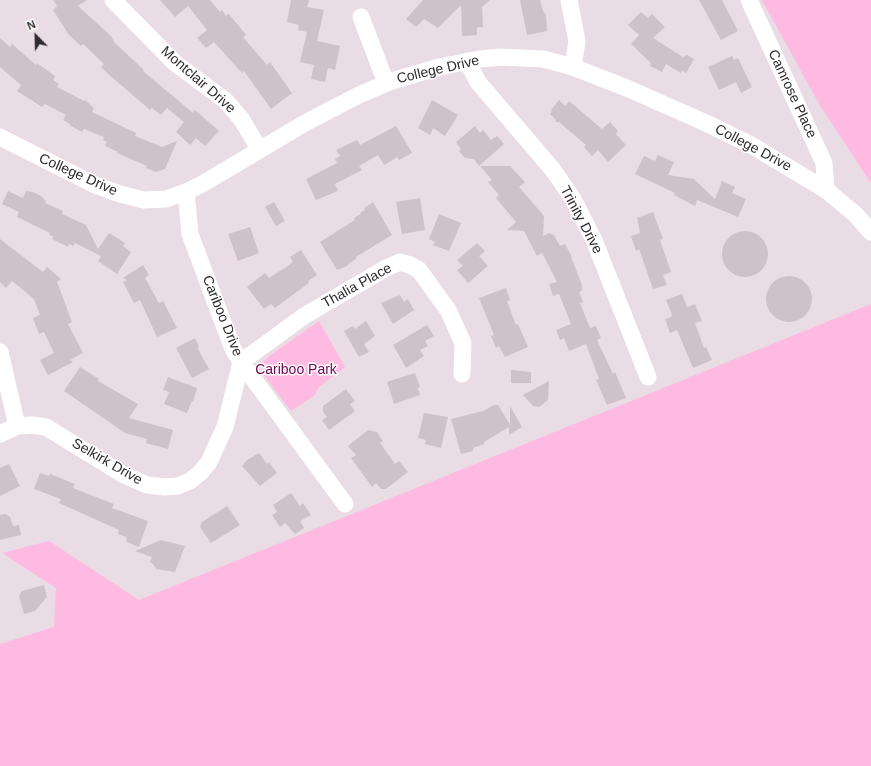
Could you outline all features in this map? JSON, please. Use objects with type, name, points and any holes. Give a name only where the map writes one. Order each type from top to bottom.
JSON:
[{"type":"street","name":"Montclair Drive","points":[[113,0],[180,67],[226,101],[242,120],[259,149]]},
{"type":"street","points":[[569,0],[577,41],[573,67]]},
{"type":"street","name":"Camrose Place","points":[[749,0],[824,163],[826,190]]},
{"type":"street","points":[[361,17],[386,83]]},
{"type":"street","name":"College Drive","points":[[0,137],[82,180],[120,194],[155,200],[166,199],[186,192],[259,149],[342,104],[386,83],[439,67],[467,62],[511,57],[543,59],[573,67],[706,123],[787,165],[826,190],[855,214],[871,232]]},
{"type":"street","name":"Trinity Drive","points":[[467,62],[478,82],[553,170],[573,199],[594,240],[648,377]]},
{"type":"street","name":"Cariboo Drive","points":[[186,192],[190,234],[233,349],[345,504]]},
{"type":"street","name":"Thalia Place","points":[[241,362],[304,316],[386,268],[400,262],[410,264],[419,270],[448,310],[463,343],[462,374]]},
{"type":"street","points":[[0,352],[17,426],[0,434]]},
{"type":"street","name":"Selkirk Drive","points":[[17,426],[32,425],[46,428],[124,475],[139,482],[158,487],[178,486],[190,481],[201,472],[217,447],[230,411],[241,362]]},
{"type":"green space","points":[[762,0],[871,0],[871,183],[819,104]]},
{"type":"green space","points":[[871,304],[871,766],[0,766],[0,644],[54,627],[56,588],[2,553],[49,541],[139,600]]},
{"type":"green space","name":"Cariboo Park","points":[[319,321],[345,367],[319,387],[315,395],[291,411],[264,375],[262,363],[269,356]]},
{"type":"building","points":[[53,0],[87,0],[78,6],[111,36],[114,42],[144,70],[143,71],[193,113],[195,110],[219,131],[205,146],[196,138],[190,145],[176,132],[184,122],[167,108],[161,115],[152,108],[150,110],[107,73],[101,67],[104,64],[83,44],[81,46],[69,35],[53,10],[57,6]]},
{"type":"building","points":[[160,0],[210,0],[220,12],[222,10],[226,16],[229,14],[246,35],[243,37],[267,65],[270,62],[292,93],[271,109],[244,71],[242,73],[214,42],[206,48],[197,38],[207,30],[188,6],[175,17]]},
{"type":"building","points":[[291,0],[309,0],[307,7],[324,10],[317,41],[340,46],[335,70],[328,68],[325,82],[311,79],[314,65],[300,62],[307,32],[298,30],[299,25],[287,22]]},
{"type":"building","points":[[423,0],[490,0],[482,7],[483,27],[477,27],[477,35],[462,36],[461,5],[438,28],[424,19],[416,27],[406,19]]},
{"type":"building","points":[[520,0],[540,0],[543,11],[546,15],[547,31],[527,35]]},
{"type":"building","points":[[699,0],[722,0],[738,31],[721,40]]},
{"type":"building","points":[[641,12],[648,18],[652,14],[665,27],[653,38],[683,57],[687,55],[694,59],[686,73],[682,70],[681,73],[666,64],[662,72],[650,66],[651,63],[631,44],[639,35],[628,25]]},
{"type":"building","points":[[0,38],[10,47],[12,44],[36,65],[37,63],[55,76],[53,80],[59,84],[57,87],[84,101],[85,100],[94,108],[92,112],[136,133],[135,136],[162,147],[177,141],[165,169],[156,172],[146,168],[147,166],[117,153],[118,152],[105,146],[107,142],[103,140],[104,137],[84,129],[82,132],[63,120],[66,115],[45,104],[42,107],[17,91],[21,85],[0,67]]},
{"type":"building","points":[[732,56],[734,60],[738,58],[752,87],[741,93],[736,82],[719,90],[708,67]]},
{"type":"building","points":[[432,100],[458,115],[445,136],[433,128],[430,135],[418,128]]},
{"type":"building","points":[[559,100],[565,106],[569,101],[602,129],[610,122],[618,131],[616,134],[626,145],[608,162],[598,150],[592,156],[584,147],[586,145],[559,122],[556,122],[550,114],[552,111],[551,110]]},
{"type":"building","points":[[396,126],[412,153],[399,160],[397,157],[384,165],[378,155],[359,166],[362,170],[335,184],[338,191],[316,200],[306,179],[337,163],[335,159],[340,156],[336,150],[357,140],[360,145]]},
{"type":"building","points":[[475,126],[480,133],[483,130],[491,140],[497,136],[504,144],[479,166],[474,159],[465,158],[459,151],[461,149],[456,142]]},
{"type":"building","points":[[658,155],[674,162],[668,175],[694,179],[715,199],[722,181],[735,187],[732,193],[746,199],[738,217],[697,200],[695,206],[674,195],[675,193],[635,174],[644,156],[655,161]]},
{"type":"building","points":[[480,166],[510,166],[525,182],[519,187],[544,216],[543,236],[549,233],[554,235],[560,246],[565,244],[572,257],[582,285],[582,290],[579,292],[583,302],[580,303],[590,328],[596,326],[601,338],[597,340],[613,374],[615,372],[626,398],[607,405],[596,380],[599,379],[586,344],[569,351],[564,338],[560,340],[556,330],[571,324],[559,294],[553,296],[549,284],[557,282],[542,253],[537,256],[524,231],[507,230],[516,222],[496,198],[499,195],[488,182],[492,180]]},
{"type":"building","points":[[8,191],[23,198],[26,191],[33,192],[41,196],[46,201],[45,203],[63,211],[62,214],[86,225],[98,249],[109,233],[125,243],[123,246],[131,252],[117,274],[98,261],[101,256],[75,243],[73,246],[69,244],[68,247],[52,239],[53,236],[49,235],[50,233],[17,217],[19,212],[2,204]]},
{"type":"building","points":[[420,198],[425,230],[402,234],[396,202]]},
{"type":"building","points":[[274,202],[285,221],[276,226],[265,207]]},
{"type":"building","points":[[373,202],[392,235],[356,257],[357,258],[347,266],[337,270],[320,242],[355,220],[354,218],[365,210],[364,208]]},
{"type":"building","points":[[653,212],[663,239],[660,240],[671,272],[663,275],[667,285],[653,289],[639,249],[636,251],[631,236],[640,233],[637,218]]},
{"type":"building","points":[[439,214],[461,223],[449,251],[433,245],[435,242],[429,239]]},
{"type":"building","points":[[250,227],[259,253],[238,261],[228,234]]},
{"type":"building","points":[[750,231],[762,237],[767,245],[767,263],[762,271],[754,276],[740,277],[728,271],[723,263],[722,249],[728,237],[736,232]]},
{"type":"building","points":[[0,239],[43,272],[47,267],[61,279],[57,282],[72,322],[68,324],[83,353],[70,360],[73,362],[48,375],[40,360],[54,353],[44,332],[39,334],[33,318],[40,315],[34,299],[12,281],[6,288],[0,282]]},
{"type":"building","points":[[477,243],[485,251],[479,256],[488,266],[468,283],[457,270],[463,266],[457,260]]},
{"type":"building","points":[[301,250],[317,275],[308,281],[309,283],[275,308],[271,304],[264,309],[247,287],[265,273],[269,278],[286,267],[293,262],[290,257]]},
{"type":"building","points":[[143,265],[149,275],[145,278],[159,303],[163,301],[177,328],[157,337],[140,300],[134,303],[123,282],[127,280],[123,278]]},
{"type":"building","points":[[794,276],[798,277],[808,286],[811,290],[811,308],[802,318],[794,322],[784,322],[776,318],[767,308],[766,294],[770,286],[780,277]]},
{"type":"building","points":[[506,288],[510,300],[507,301],[516,325],[518,324],[528,347],[505,357],[499,346],[496,348],[491,336],[494,335],[479,298]]},
{"type":"building","points":[[682,294],[687,307],[695,304],[702,321],[695,323],[704,348],[706,347],[712,360],[693,368],[677,330],[670,333],[665,319],[671,317],[672,315],[666,300]]},
{"type":"building","points":[[400,295],[404,302],[408,299],[414,310],[393,324],[381,303]]},
{"type":"building","points":[[366,321],[375,336],[364,344],[369,352],[359,357],[344,331],[353,326],[355,329]]},
{"type":"building","points":[[427,325],[434,336],[425,341],[428,346],[420,350],[424,356],[406,368],[393,345]]},
{"type":"building","points":[[195,338],[199,346],[198,349],[209,369],[192,378],[176,348]]},
{"type":"building","points":[[80,367],[99,379],[98,381],[138,404],[129,418],[173,430],[168,449],[146,443],[147,439],[125,433],[64,391]]},
{"type":"building","points":[[511,370],[531,372],[531,383],[511,383]]},
{"type":"building","points":[[415,373],[420,387],[418,388],[420,395],[394,404],[387,382]]},
{"type":"building","points":[[168,377],[197,388],[193,402],[192,401],[187,413],[164,404],[169,392],[163,390]]},
{"type":"building","points":[[549,381],[548,400],[539,407],[533,406],[523,395]]},
{"type":"building","points":[[346,389],[355,401],[350,404],[355,411],[329,430],[322,420],[327,417],[323,412],[323,406]]},
{"type":"building","points":[[494,405],[498,405],[510,425],[510,406],[522,427],[509,435],[509,427],[484,442],[484,444],[473,448],[473,451],[461,454],[451,419],[483,411]]},
{"type":"building","points":[[424,413],[448,417],[441,448],[425,444],[426,440],[418,438]]},
{"type":"building","points":[[368,430],[377,432],[383,441],[380,443],[395,464],[399,461],[408,472],[386,489],[381,489],[376,483],[372,487],[351,458],[356,455],[348,446]]},
{"type":"building","points":[[259,453],[267,464],[269,462],[277,473],[260,486],[242,466],[247,460]]},
{"type":"building","points":[[9,464],[20,486],[0,496],[0,468]]},
{"type":"building","points":[[40,473],[49,476],[50,474],[75,484],[73,488],[114,504],[112,508],[148,521],[139,547],[127,542],[126,537],[118,534],[119,530],[59,503],[61,499],[34,489]]},
{"type":"building","points":[[291,493],[300,506],[303,503],[311,515],[300,521],[304,528],[295,534],[285,523],[280,527],[272,515],[277,512],[273,505]]},
{"type":"building","points":[[227,506],[240,525],[211,543],[200,527],[202,522]]},
{"type":"building","points":[[6,514],[10,517],[13,526],[19,525],[21,535],[0,540],[0,515]]},
{"type":"building","points":[[161,540],[185,546],[175,572],[156,569],[150,562],[152,557],[135,551]]},
{"type":"building","points":[[44,585],[47,597],[35,611],[24,614],[19,596],[22,591]]}]
